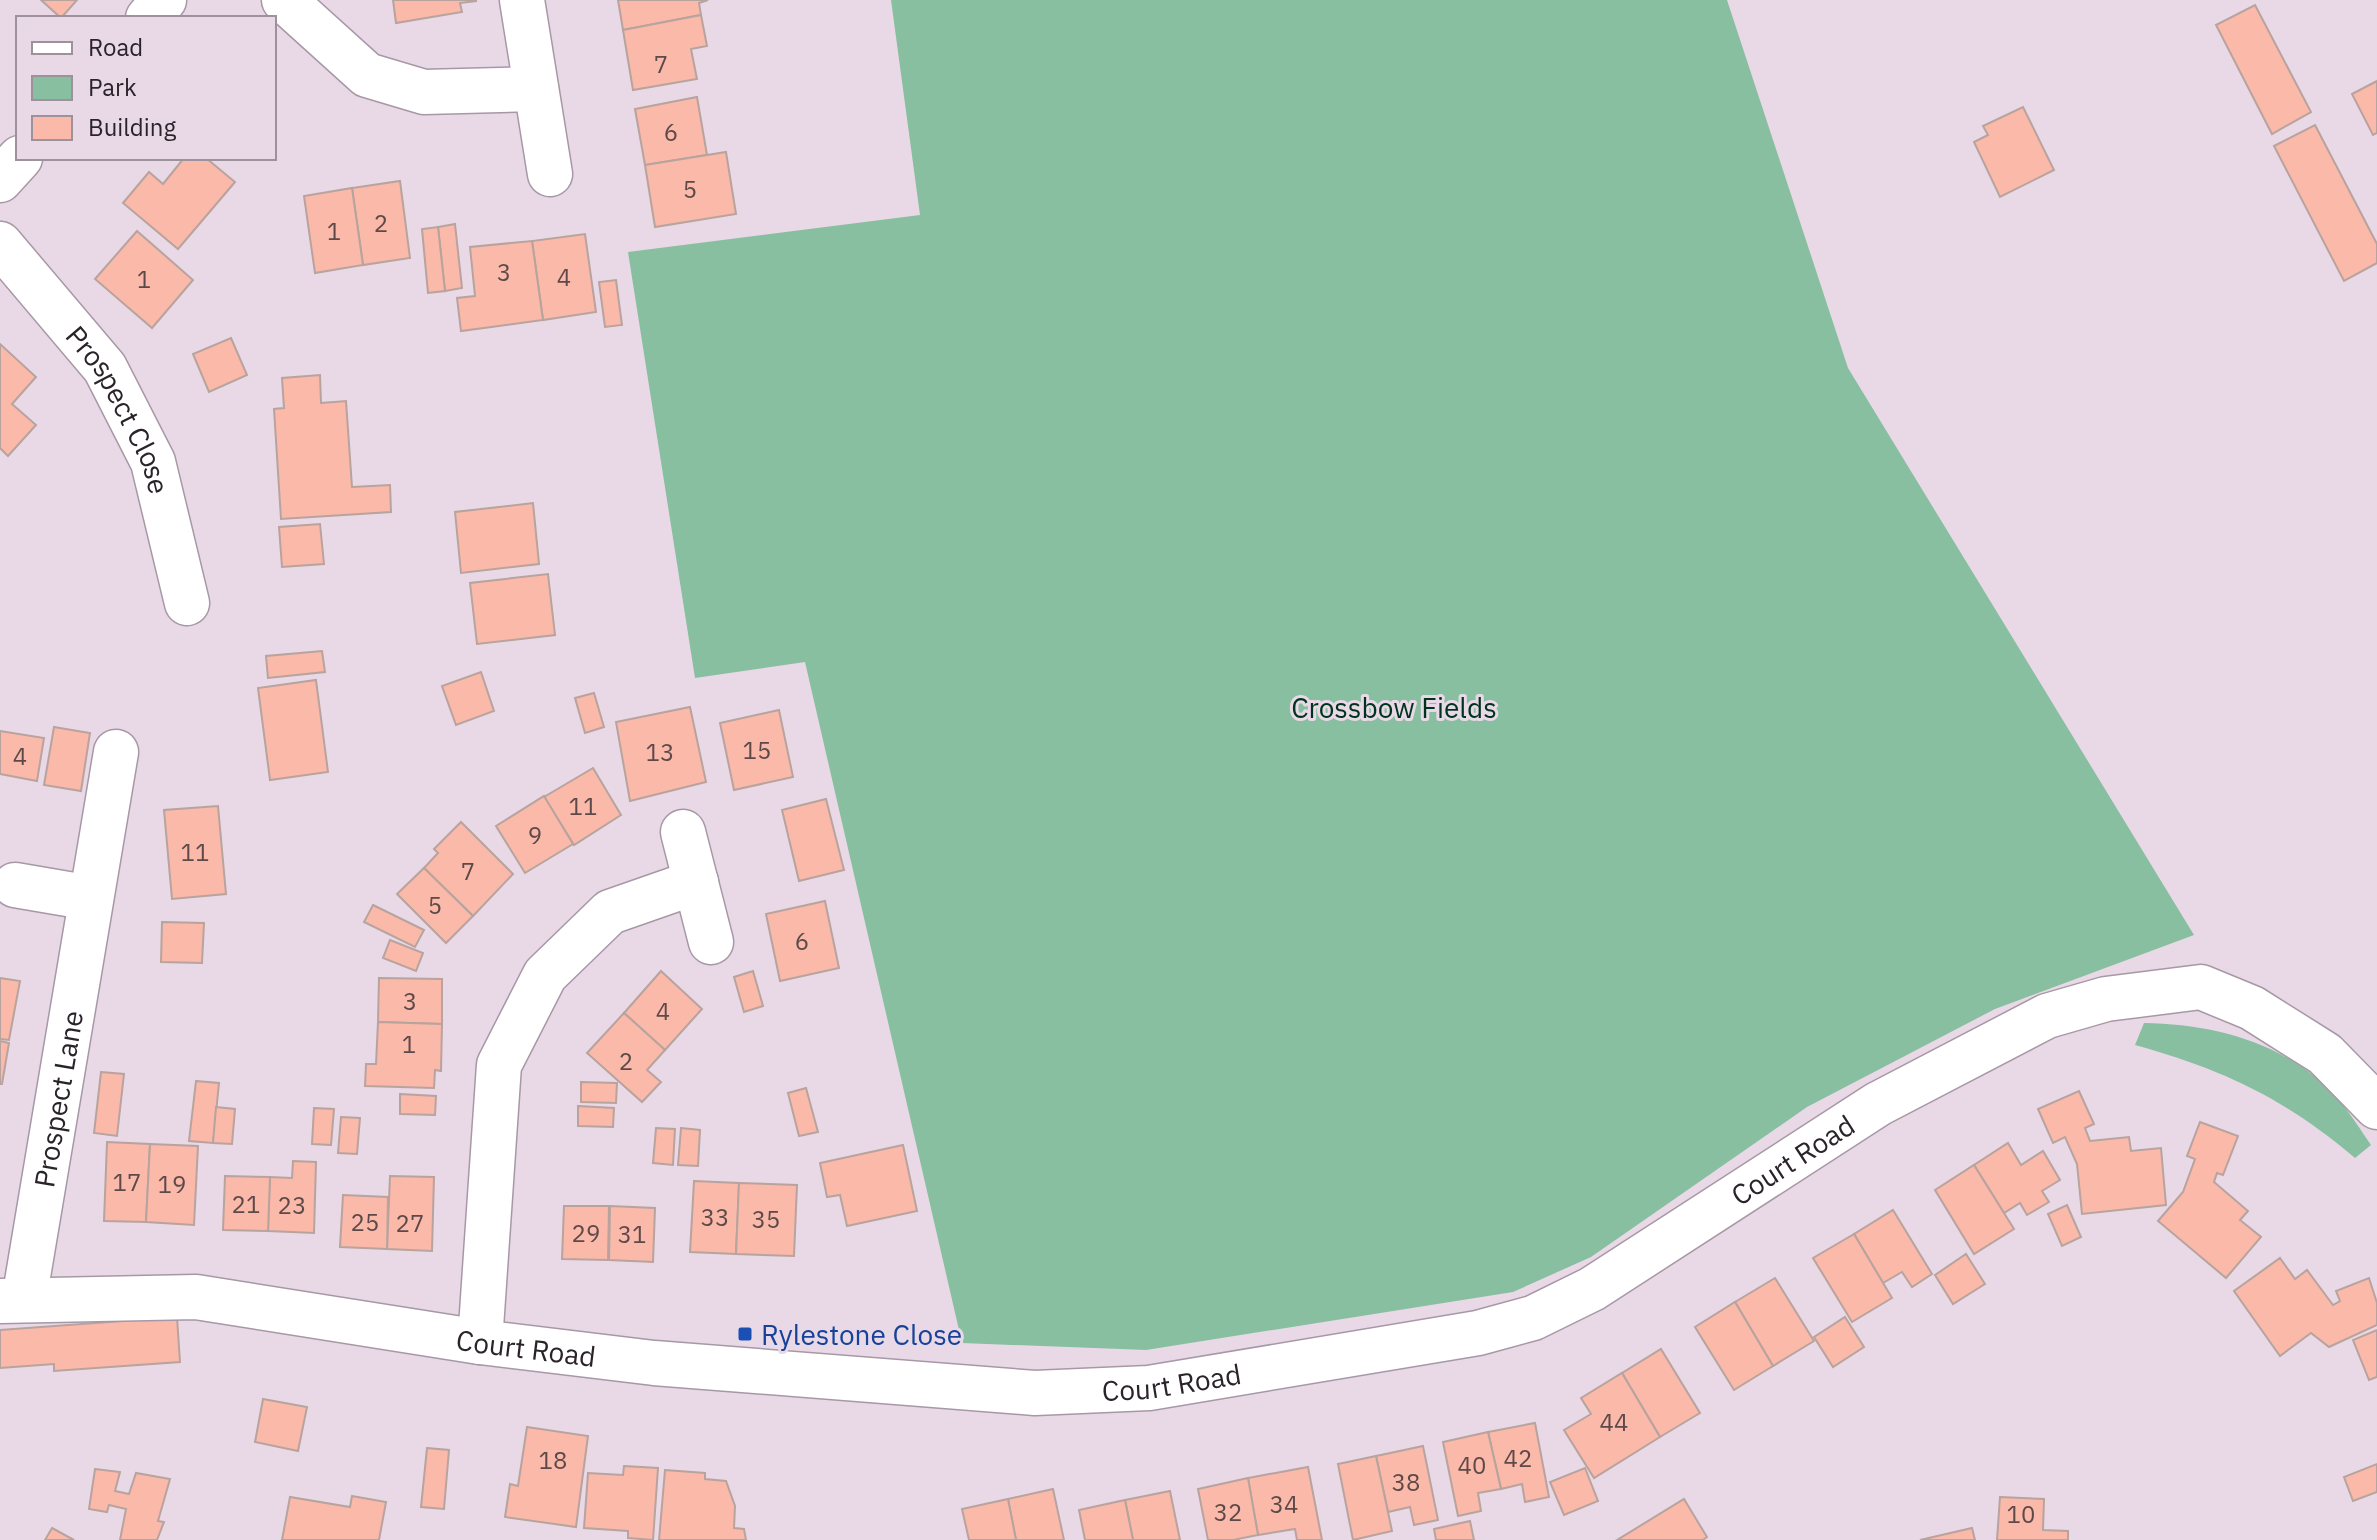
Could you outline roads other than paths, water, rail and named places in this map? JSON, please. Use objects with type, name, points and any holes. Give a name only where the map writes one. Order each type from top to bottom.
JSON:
[{"type":"street","points":[[150,16],[164,0]]},
{"type":"street","points":[[284,0],[367,75],[424,92],[536,89]]},
{"type":"street","points":[[522,0],[550,174]]},
{"type":"street","points":[[0,180],[18,160]]},
{"type":"street","name":"Prospect Close","points":[[0,244],[105,368],[153,462],[187,603]]},
{"type":"street","name":"Prospect Lane","points":[[12,1300],[91,898],[116,752]]},
{"type":"street","points":[[683,832],[711,942]]},
{"type":"street","points":[[480,1342],[499,1065],[545,975],[610,912],[696,882]]},
{"type":"street","points":[[15,885],[91,898]]},
{"type":"street","name":"Court Road","points":[[12,1300],[196,1297],[480,1342],[654,1363],[1035,1393],[1149,1388],[1478,1333],[1533,1318],[1592,1289],[1878,1104],[2047,1016],[2106,999],[2201,987],[2252,1008],[2325,1054],[2377,1107]]},
{"type":"place","name":"Rylestone Close","points":[[745,1334]]},
{"type":"park label","name":"Crossbow Fields","points":[[1394,707]]}]
